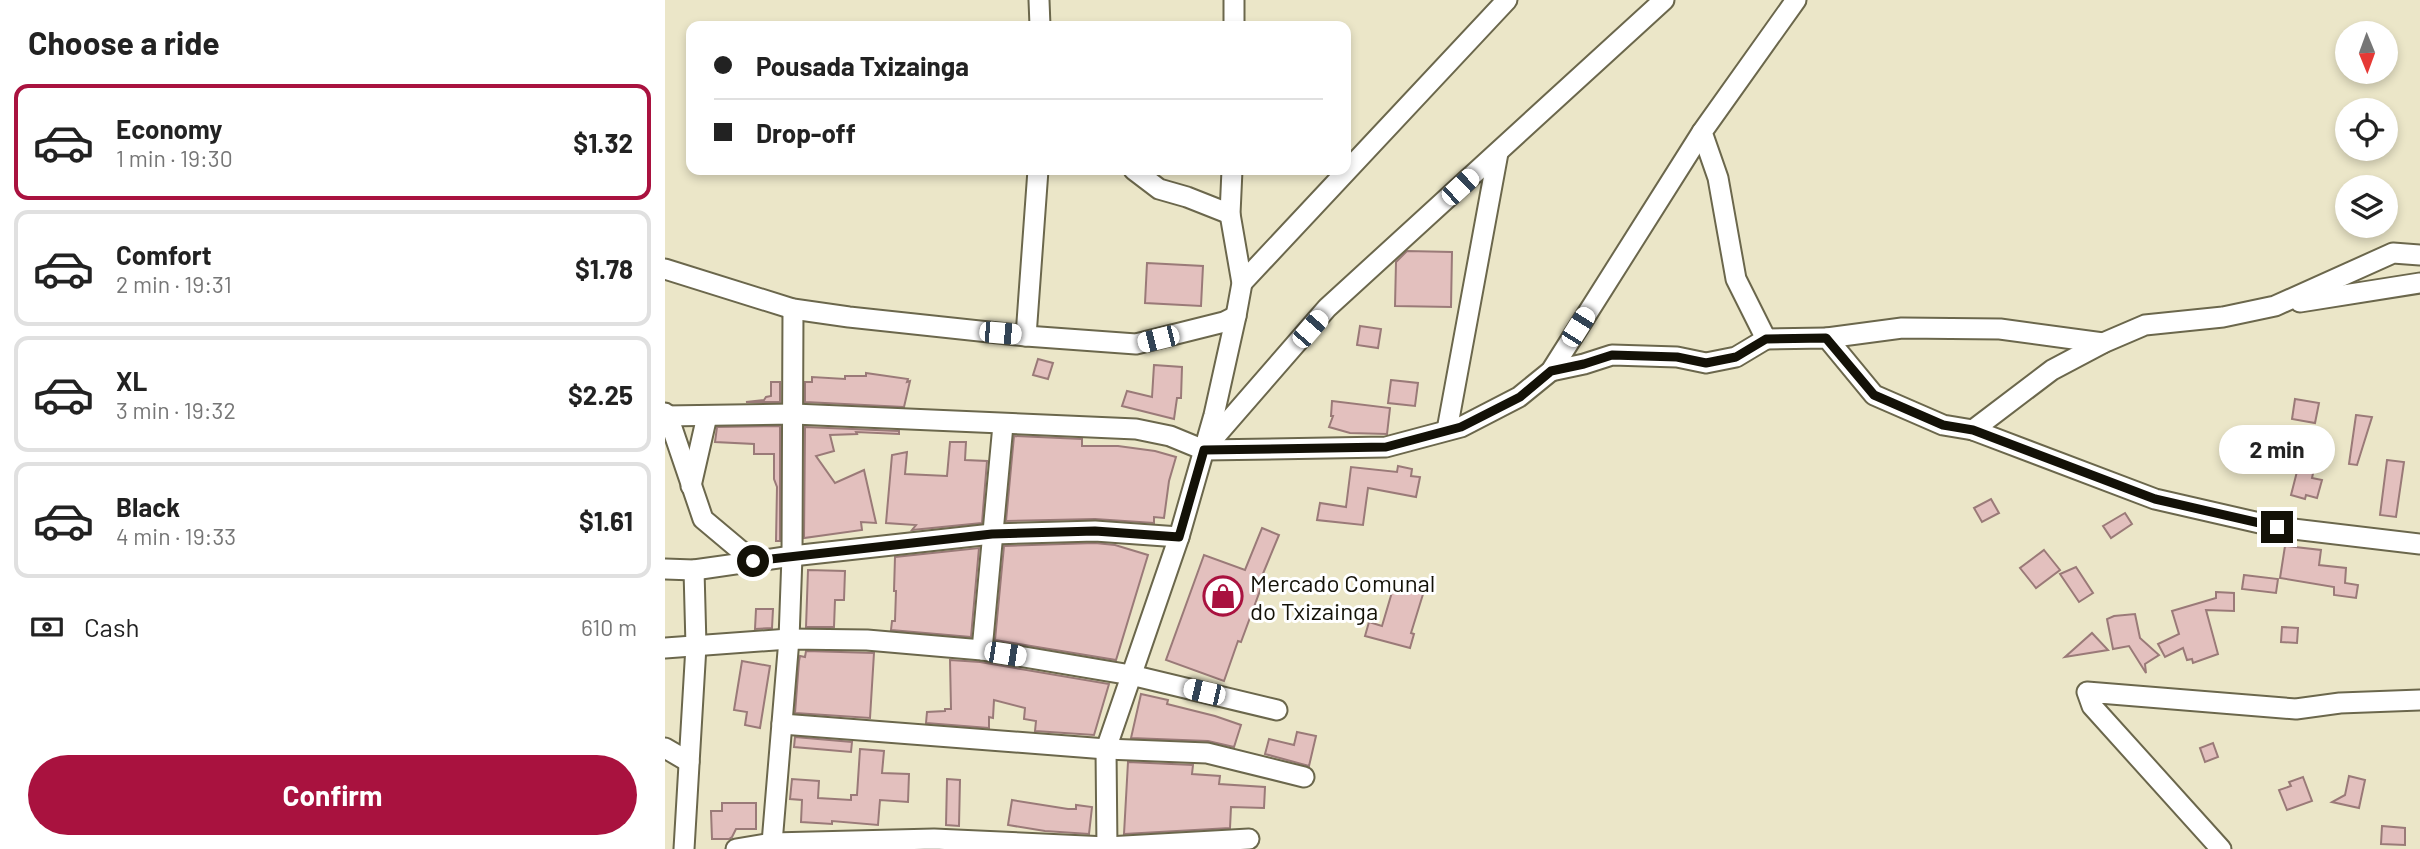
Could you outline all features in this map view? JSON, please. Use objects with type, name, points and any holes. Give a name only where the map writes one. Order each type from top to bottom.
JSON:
[{"type":"street","points":[[1039,0],[1040,21]]},
{"type":"street","points":[[1234,0],[1234,21]]},
{"type":"street","points":[[1351,167],[1507,0]]},
{"type":"street","points":[[1492,19],[1523,0]]},
{"type":"street","points":[[1204,450],[1328,309],[1664,0]]},
{"type":"street","points":[[753,561],[703,519],[666,415],[794,414],[1136,429],[1170,436],[1204,450],[1386,447],[1461,427],[1520,397],[1551,371],[1702,132],[1796,0]]},
{"type":"street","points":[[1702,132],[1718,178],[1736,279],[1766,339]]},
{"type":"street","points":[[1447,430],[1498,153]]},
{"type":"street","points":[[1026,336],[1038,175]]},
{"type":"street","points":[[1141,175],[1159,189],[1230,214]]},
{"type":"street","points":[[1107,848],[1106,749],[1179,537],[1204,450],[1236,316],[1241,283],[1230,214],[1232,175]]},
{"type":"street","points":[[1241,283],[1344,175]]},
{"type":"street","points":[[2275,306],[2393,253],[2420,255]]},
{"type":"street","points":[[665,269],[793,309],[1026,336],[1136,344],[1224,322],[1236,316]]},
{"type":"street","points":[[1973,430],[2052,370],[2145,325],[2223,317],[2420,283]]},
{"type":"street","points":[[772,843],[789,639],[794,414],[793,309]]},
{"type":"street","points":[[1551,371],[1612,355],[1677,357],[1706,363],[1736,357],[1766,339],[1826,338],[1902,328],[2000,329],[2103,343]]},
{"type":"street","points":[[1826,338],[1874,395],[1943,425],[1973,430],[2155,499],[2277,527],[2420,544]]},
{"type":"street","points":[[691,487],[707,416]]},
{"type":"street","points":[[982,650],[1003,425]]},
{"type":"street","points":[[665,569],[694,570],[792,556],[992,534],[1095,531],[1179,537]]},
{"type":"street","points":[[684,849],[696,646],[694,570]]},
{"type":"street","points":[[665,648],[789,639],[867,640],[982,650],[1131,675],[1277,710]]},
{"type":"street","points":[[2221,849],[2092,706],[2087,692],[2296,709],[2340,703],[2420,700]]},
{"type":"street","points":[[782,724],[1106,749],[1206,753],[1304,777]]},
{"type":"street","points":[[665,748],[689,762]]},
{"type":"street","points":[[736,849],[772,843],[934,839],[1107,848],[1249,839]]},
{"type":"building","points":[[1407,251],[1452,252],[1451,307],[1395,306],[1396,262]]},
{"type":"building","points":[[1147,263],[1203,266],[1201,306],[1145,303]]},
{"type":"building","points":[[1360,326],[1381,329],[1378,348],[1357,345]]},
{"type":"building","points":[[1038,359],[1053,363],[1048,379],[1033,375]]},
{"type":"building","points":[[1154,365],[1182,367],[1181,398],[1177,398],[1174,419],[1122,406],[1127,391],[1152,397]]},
{"type":"building","points":[[866,373],[908,379],[907,382],[910,381],[904,407],[805,402],[805,382],[812,382],[812,377],[845,379],[845,376],[866,376]]},
{"type":"building","points":[[1391,380],[1418,383],[1415,406],[1388,403]]},
{"type":"building","points":[[771,382],[780,382],[780,402],[746,402],[764,400],[771,396]]},
{"type":"building","points":[[2295,399],[2319,403],[2315,423],[2292,419]]},
{"type":"building","points":[[1332,401],[1390,408],[1387,434],[1350,433],[1329,427],[1333,416]]},
{"type":"building","points":[[2356,415],[2372,417],[2357,465],[2349,464]]},
{"type":"building","points":[[780,426],[780,541],[776,541],[777,487],[774,479],[774,454],[754,454],[754,444],[715,442],[717,427]]},
{"type":"building","points":[[805,427],[899,431],[899,434],[856,432],[857,434],[830,435],[834,451],[816,456],[835,483],[864,470],[876,523],[861,522],[862,530],[804,538]]},
{"type":"building","points":[[1014,436],[1082,439],[1082,446],[1118,446],[1176,457],[1169,481],[1164,518],[1154,517],[1154,523],[1095,519],[1006,521]]},
{"type":"building","points":[[950,442],[966,442],[965,460],[987,461],[982,523],[912,530],[916,525],[886,523],[892,455],[907,452],[905,474],[947,476]]},
{"type":"building","points":[[2302,452],[2317,455],[2312,478],[2322,480],[2317,498],[2306,495],[2305,499],[2291,495]]},
{"type":"building","points":[[2387,460],[2404,462],[2396,517],[2380,515]]},
{"type":"building","points":[[1398,466],[1412,469],[1411,476],[1420,477],[1416,497],[1368,488],[1363,525],[1317,520],[1320,503],[1346,507],[1351,467],[1397,472]]},
{"type":"building","points":[[1991,499],[1999,513],[1982,522],[1974,508]]},
{"type":"building","points":[[2125,513],[2132,524],[2111,538],[2103,526]]},
{"type":"building","name":"Mercado Comunal do Txizainga","points":[[1262,528],[1279,535],[1262,576],[1265,577],[1241,642],[1238,641],[1224,681],[1166,660],[1204,555],[1245,570]]},
{"type":"building","points":[[1095,543],[1115,545],[1148,555],[1116,660],[995,640],[1004,546]]},
{"type":"building","points":[[2285,546],[2321,550],[2319,565],[2346,568],[2345,583],[2358,585],[2356,598],[2334,595],[2334,587],[2280,578]]},
{"type":"building","points":[[979,548],[971,637],[891,630],[892,621],[895,621],[895,557]]},
{"type":"building","points":[[2044,550],[2060,570],[2036,588],[2020,568]]},
{"type":"building","points":[[2076,567],[2093,593],[2079,602],[2060,574]]},
{"type":"building","points":[[808,570],[845,571],[844,600],[835,600],[834,627],[806,627]]},
{"type":"building","points":[[2244,575],[2278,579],[2276,593],[2242,589]]},
{"type":"building","points":[[1395,582],[1424,591],[1411,633],[1414,634],[1410,648],[1365,636],[1369,622],[1382,626]]},
{"type":"building","points":[[2216,592],[2234,593],[2234,611],[2206,610],[2218,654],[2193,663],[2192,659],[2187,660],[2183,648],[2165,657],[2158,644],[2179,634],[2172,611],[2216,598]]},
{"type":"building","points":[[756,609],[773,609],[772,628],[755,629]]},
{"type":"building","points":[[2135,614],[2140,638],[2159,655],[2145,664],[2146,673],[2129,646],[2113,649],[2107,619]]},
{"type":"building","points":[[2282,627],[2298,628],[2297,643],[2281,642]]},
{"type":"building","points":[[2092,633],[2108,650],[2065,657]]},
{"type":"building","points":[[806,651],[874,653],[870,718],[795,713],[799,661],[800,656],[805,657]]},
{"type":"building","points":[[950,660],[980,662],[1109,684],[1094,735],[1035,731],[1036,721],[1024,719],[1025,708],[994,700],[993,718],[989,717],[989,728],[926,723],[927,712],[951,709]]},
{"type":"building","points":[[742,661],[770,666],[760,728],[745,725],[747,712],[734,710]]},
{"type":"building","points":[[1141,694],[1168,700],[1167,704],[1241,725],[1234,747],[1208,741],[1131,738]]},
{"type":"building","points":[[1297,732],[1316,736],[1309,766],[1265,754],[1269,739],[1294,745]]},
{"type":"building","points":[[795,737],[852,742],[851,752],[794,747]]},
{"type":"building","points":[[2213,743],[2218,757],[2205,762],[2200,748]]},
{"type":"building","points":[[860,749],[884,751],[882,773],[909,774],[908,802],[880,800],[878,825],[832,821],[832,824],[801,822],[802,800],[790,799],[792,779],[819,781],[818,798],[851,800],[851,795],[857,795]]},
{"type":"building","points":[[1128,762],[1193,765],[1192,774],[1220,776],[1219,784],[1265,787],[1264,808],[1231,807],[1230,828],[1124,834]]},
{"type":"building","points":[[2349,776],[2365,780],[2359,808],[2332,802],[2345,795]]},
{"type":"building","points":[[2303,777],[2312,801],[2287,810],[2279,790],[2291,786],[2289,782]]},
{"type":"building","points":[[947,779],[960,780],[959,826],[946,825]]},
{"type":"building","points":[[1012,800],[1068,809],[1076,809],[1076,805],[1092,807],[1089,834],[1008,825]]},
{"type":"building","points":[[722,803],[756,803],[756,829],[736,829],[729,839],[712,839],[711,811],[722,811]]},
{"type":"building","points":[[2382,826],[2405,828],[2405,845],[2381,844]]},
{"type":"place","name":"Mercado Comunal do Txizainga","points":[[1223,596]]},
{"type":"route","points":[[753,561],[992,534],[1095,531],[1179,537],[1204,450],[1386,447],[1461,427],[1520,397],[1551,371],[1612,355],[1645,354],[1706,363],[1736,357],[1766,339],[1826,338],[1874,395],[1943,425],[1973,430],[2155,499],[2277,527]]}]
